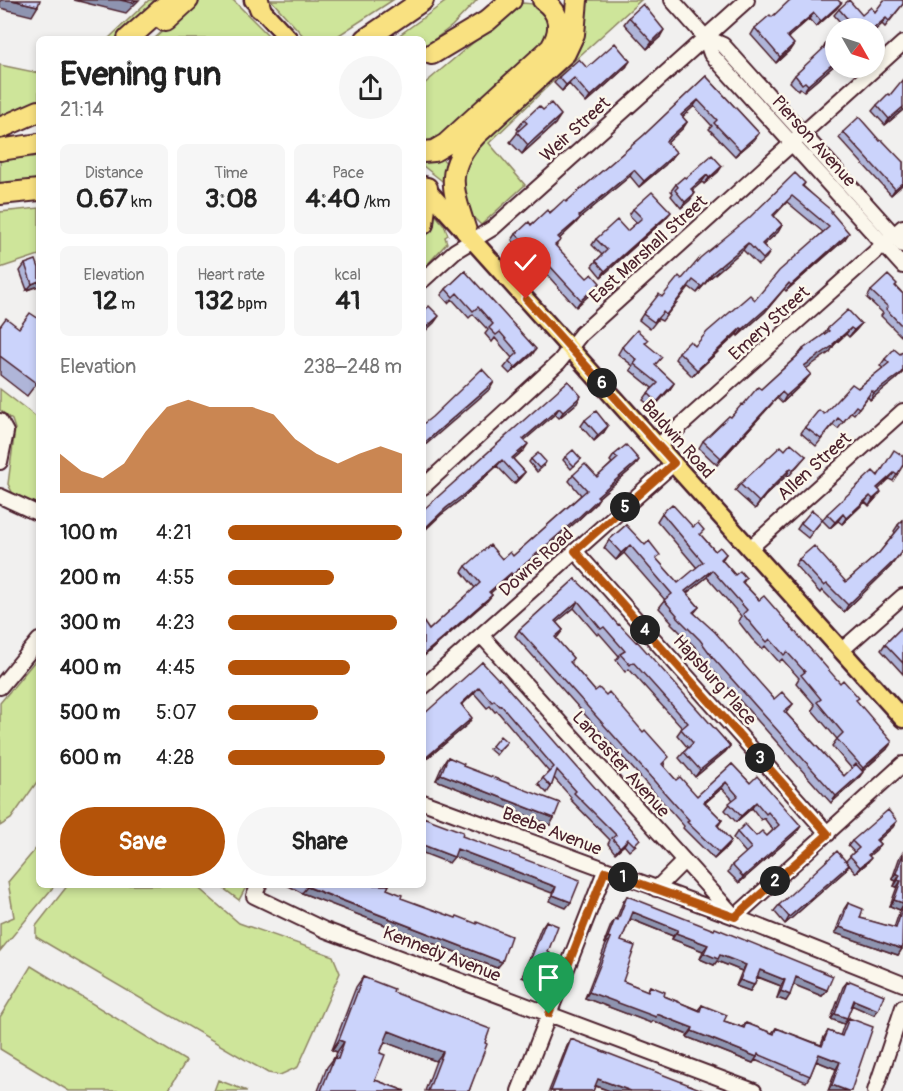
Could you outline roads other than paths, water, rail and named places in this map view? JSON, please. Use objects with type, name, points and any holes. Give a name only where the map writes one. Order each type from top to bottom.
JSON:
[{"type":"highway","points":[[131,36],[172,0]]},
{"type":"highway","points":[[149,36],[188,0]]},
{"type":"highway","points":[[356,36],[403,0]]},
{"type":"highway","points":[[370,36],[423,0]]},
{"type":"highway","points":[[427,58],[463,28],[491,0]]},
{"type":"highway","points":[[427,58],[487,21],[511,0]]},
{"type":"highway","points":[[426,152],[434,151],[446,144],[552,48],[558,34],[558,20],[552,7],[543,0]]},
{"type":"highway","points":[[470,236],[453,186],[453,174],[457,162],[465,147],[476,135],[565,53],[573,34],[577,0]]},
{"type":"highway","points":[[0,128],[36,112]]},
{"type":"highway","points":[[0,150],[36,144]]},
{"type":"highway","points":[[0,194],[36,190]]},
{"type":"main road","points":[[257,3],[286,36]]},
{"type":"main road","name":"Baldwin Road","points":[[426,188],[903,719]]},
{"type":"street","name":"Pierson Avenue","points":[[672,0],[705,37],[711,54],[792,143],[896,238]]},
{"type":"street","name":"Weir Street","points":[[426,277],[470,236],[493,228],[747,0]]},
{"type":"street","name":"Pierson Avenue","points":[[705,37],[723,45],[896,238],[903,266]]},
{"type":"street","name":"East Marshall Street","points":[[426,484],[559,362],[580,334],[903,43]]},
{"type":"street","name":"Emery Street","points":[[658,446],[896,238]]},
{"type":"street","name":"Allen Street","points":[[750,549],[903,411]]},
{"type":"street","points":[[0,421],[6,432],[0,462]]},
{"type":"street","name":"Downs Road","points":[[426,684],[674,463]]},
{"type":"street","points":[[0,496],[36,512]]},
{"type":"street","name":"Hapsburg Place","points":[[575,551],[828,834]]},
{"type":"street","points":[[842,650],[903,596]]},
{"type":"street","name":"Lancaster Avenue","points":[[481,635],[735,917]]},
{"type":"street","points":[[0,687],[36,644]]},
{"type":"street","points":[[735,917],[903,764]]},
{"type":"street","name":"Beebe Avenue","points":[[426,803],[735,917],[903,984]]},
{"type":"street","points":[[656,889],[684,861]]},
{"type":"street","points":[[519,1091],[605,871]]},
{"type":"street","name":"Kennedy Avenue","points":[[256,891],[325,930],[754,1091]]},
{"type":"street","points":[[875,1091],[903,1007]]}]
